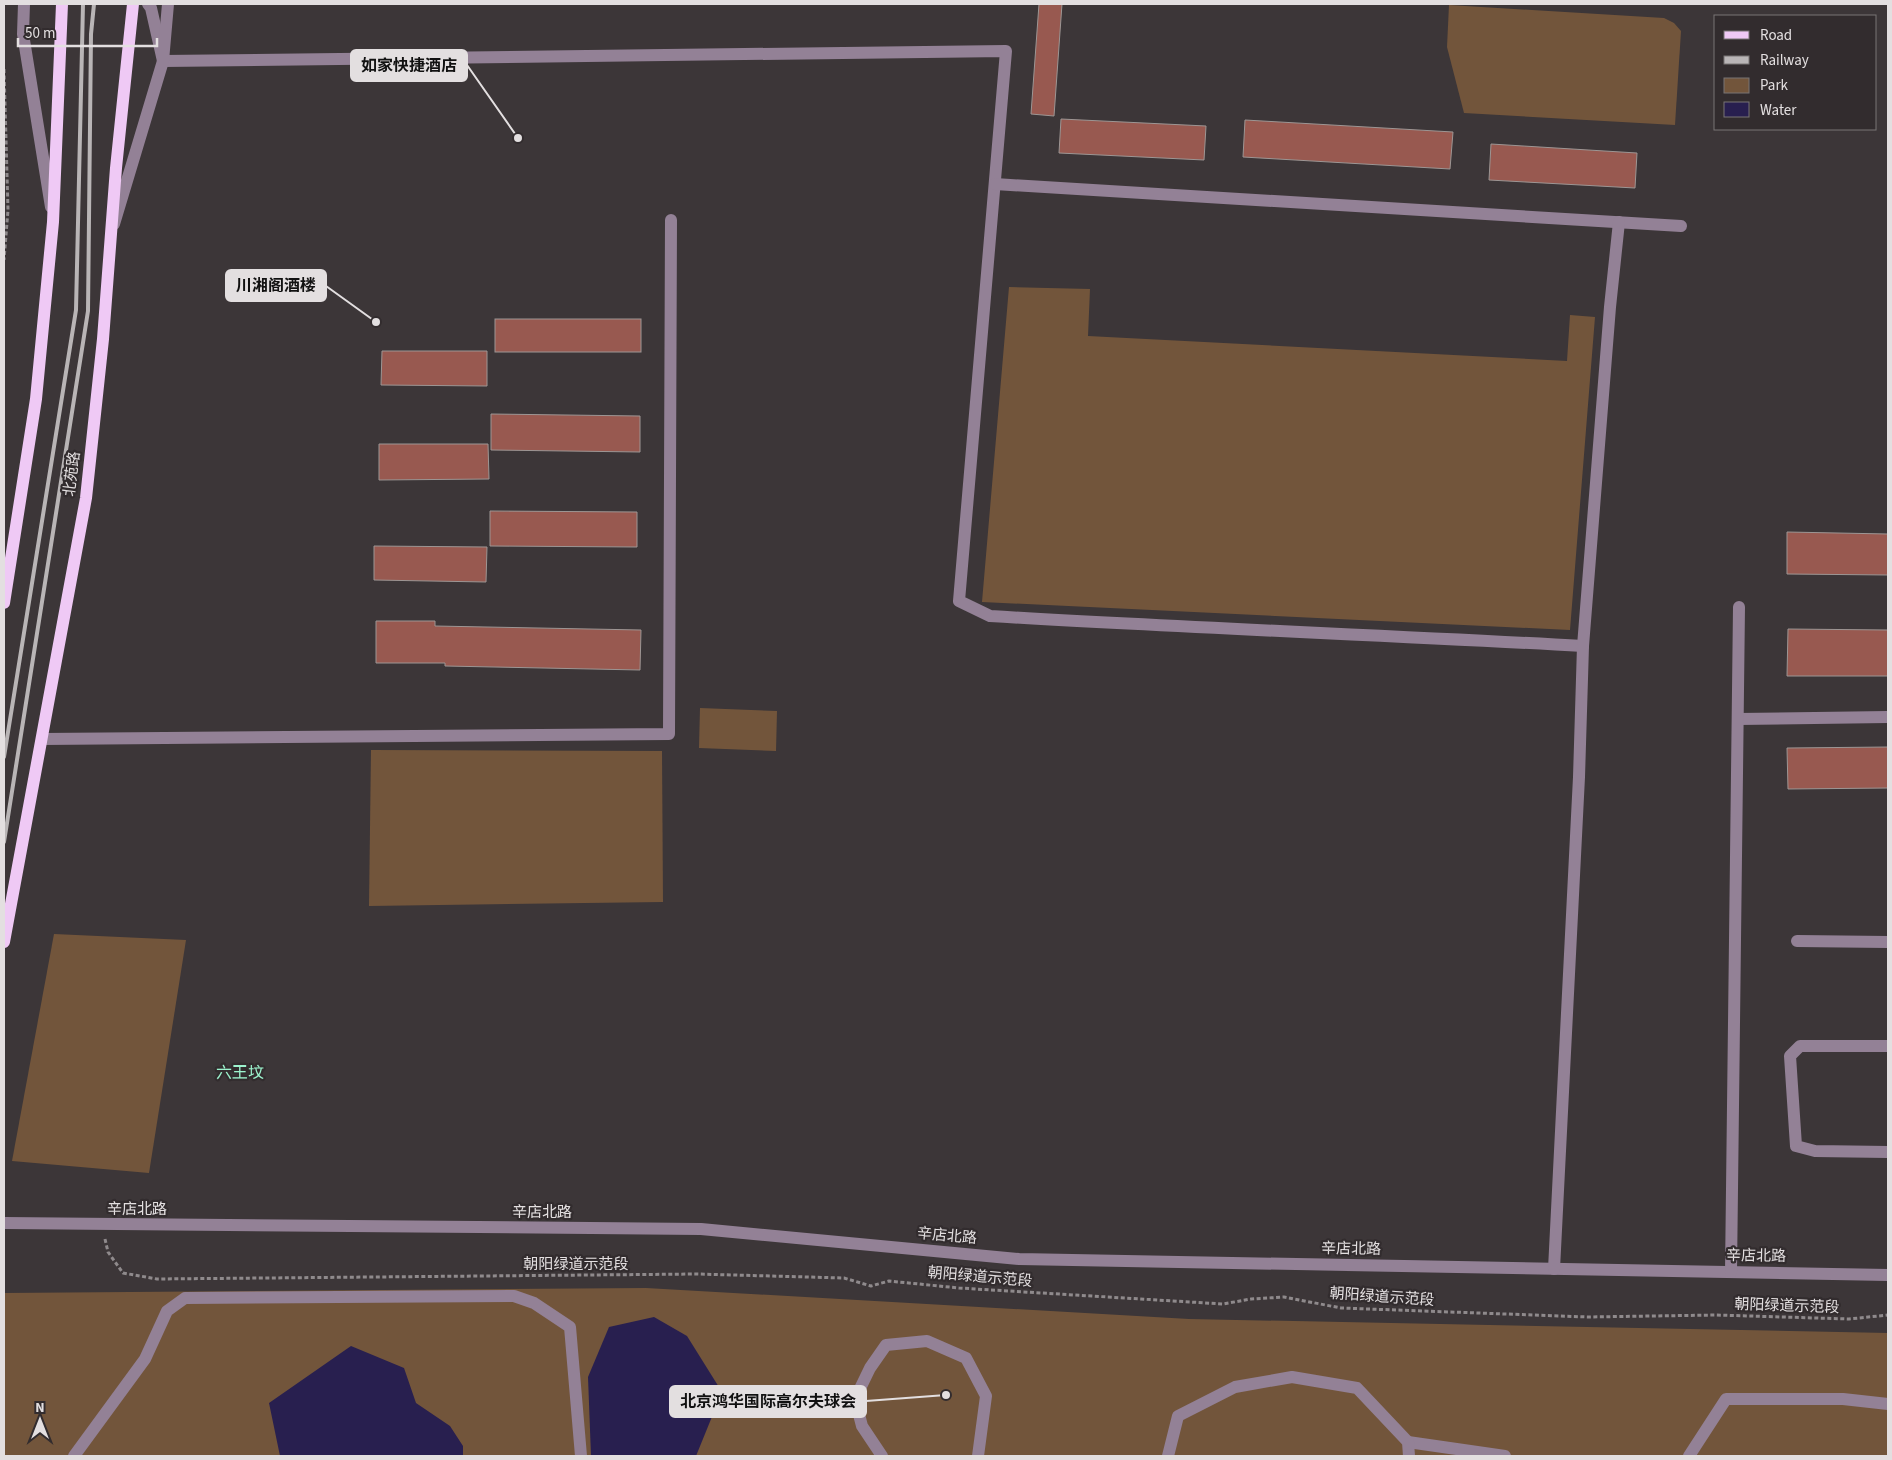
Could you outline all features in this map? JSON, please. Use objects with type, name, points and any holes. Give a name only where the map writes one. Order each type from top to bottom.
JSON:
[{"type":"main road","points":[[4,604],[36,399],[53,222],[62,4]]},
{"type":"main road","name":"北苑路","points":[[4,942],[86,498],[132,4]]},
{"type":"street","points":[[24,4],[23,34],[53,222]]},
{"type":"street","points":[[148,4],[151,8],[163,62]]},
{"type":"street","points":[[112,232],[163,62],[168,4]]},
{"type":"street","points":[[163,62],[1006,51],[959,601],[990,616],[1210,630],[1275,630],[1583,646]]},
{"type":"street","points":[[994,184],[1682,226]]},
{"type":"street","points":[[42,739],[669,734],[671,220]]},
{"type":"street","points":[[1554,1268],[1579,777],[1583,646],[1618,222]]},
{"type":"street","points":[[1731,1272],[1739,607]]},
{"type":"street","points":[[1738,719],[1888,717]]},
{"type":"street","points":[[1797,941],[1888,942]]},
{"type":"street","points":[[1888,1046],[1800,1046],[1790,1056],[1796,1146],[1815,1151],[1888,1152]]},
{"type":"street","name":"辛店北路","points":[[4,1223],[701,1230],[1019,1259],[1888,1275]]},
{"type":"street","points":[[74,1456],[145,1359],[167,1311],[185,1298],[514,1296],[534,1303],[570,1327],[581,1456]]},
{"type":"street","points":[[882,1456],[862,1426],[854,1399],[870,1368],[886,1345],[927,1341],[966,1358],[986,1396],[978,1456]]},
{"type":"street","points":[[1168,1456],[1178,1416],[1235,1387],[1292,1377],[1357,1388],[1408,1442],[1505,1456]]},
{"type":"street","points":[[1689,1456],[1726,1399],[1843,1399],[1888,1404]]},
{"type":"street","points":[[1408,1442],[1409,1456]]},
{"type":"path","points":[[4,69],[8,210],[4,260]]},
{"type":"path","name":"朝阳绿道示范段","points":[[103,1224],[108,1252],[123,1273],[157,1279],[697,1274],[844,1278],[871,1286],[889,1281],[959,1288],[1223,1304],[1251,1299],[1284,1297],[1341,1308],[1588,1317],[1716,1315],[1849,1319],[1888,1316]]},
{"type":"green space","points":[[1449,5],[1664,18],[1674,23],[1681,31],[1675,125],[1464,113],[1447,47]]},
{"type":"green space","points":[[1009,287],[1090,289],[1088,336],[1567,361],[1570,315],[1595,317],[1570,630],[982,602]]},
{"type":"green space","points":[[700,708],[777,711],[776,751],[699,748]]},
{"type":"green space","points":[[371,750],[662,751],[663,902],[369,906]]},
{"type":"green space","points":[[54,934],[186,940],[149,1173],[12,1161]]},
{"type":"green space","points":[[646,1288],[1189,1319],[1888,1333],[1888,1456],[4,1456],[4,1293]]},
{"type":"water","points":[[654,1317],[687,1336],[722,1392],[696,1456],[591,1456],[588,1377],[609,1327]]},
{"type":"water","points":[[351,1346],[404,1368],[416,1403],[450,1426],[463,1446],[463,1456],[280,1456],[269,1403]]},
{"type":"building","points":[[1039,4],[1062,4],[1054,116],[1031,114]]},
{"type":"building","points":[[1061,119],[1206,126],[1204,160],[1059,153]]},
{"type":"building","points":[[1245,120],[1453,132],[1450,169],[1243,157]]},
{"type":"building","points":[[1491,144],[1637,153],[1635,188],[1489,180]]},
{"type":"building","points":[[495,319],[641,319],[641,352],[495,352]]},
{"type":"building","points":[[382,351],[487,351],[487,386],[381,385]]},
{"type":"building","points":[[491,414],[640,416],[640,452],[491,450]]},
{"type":"building","points":[[379,444],[488,444],[489,479],[379,480]]},
{"type":"building","points":[[490,511],[637,512],[637,547],[490,546]]},
{"type":"building","points":[[1787,532],[1888,534],[1888,575],[1787,574]]},
{"type":"building","points":[[374,546],[487,547],[486,582],[374,580]]},
{"type":"building","points":[[376,621],[435,621],[435,626],[641,630],[640,670],[445,666],[445,663],[376,663]]},
{"type":"building","points":[[1788,629],[1888,630],[1888,676],[1787,676]]},
{"type":"building","points":[[1888,747],[1888,788],[1788,789],[1787,748]]},
{"type":"railway","points":[[4,757],[76,310],[83,4]]},
{"type":"railway","points":[[4,842],[88,311],[91,34],[94,4]]},
{"type":"place","name":"如家快捷酒店","points":[[518,138]]},
{"type":"place","name":"川湘阁酒楼","points":[[376,322]]},
{"type":"place","name":"北京鸿华国际高尔夫球会","points":[[946,1395]]},
{"type":"district","name":"六王坟","points":[[240,1073]]}]
